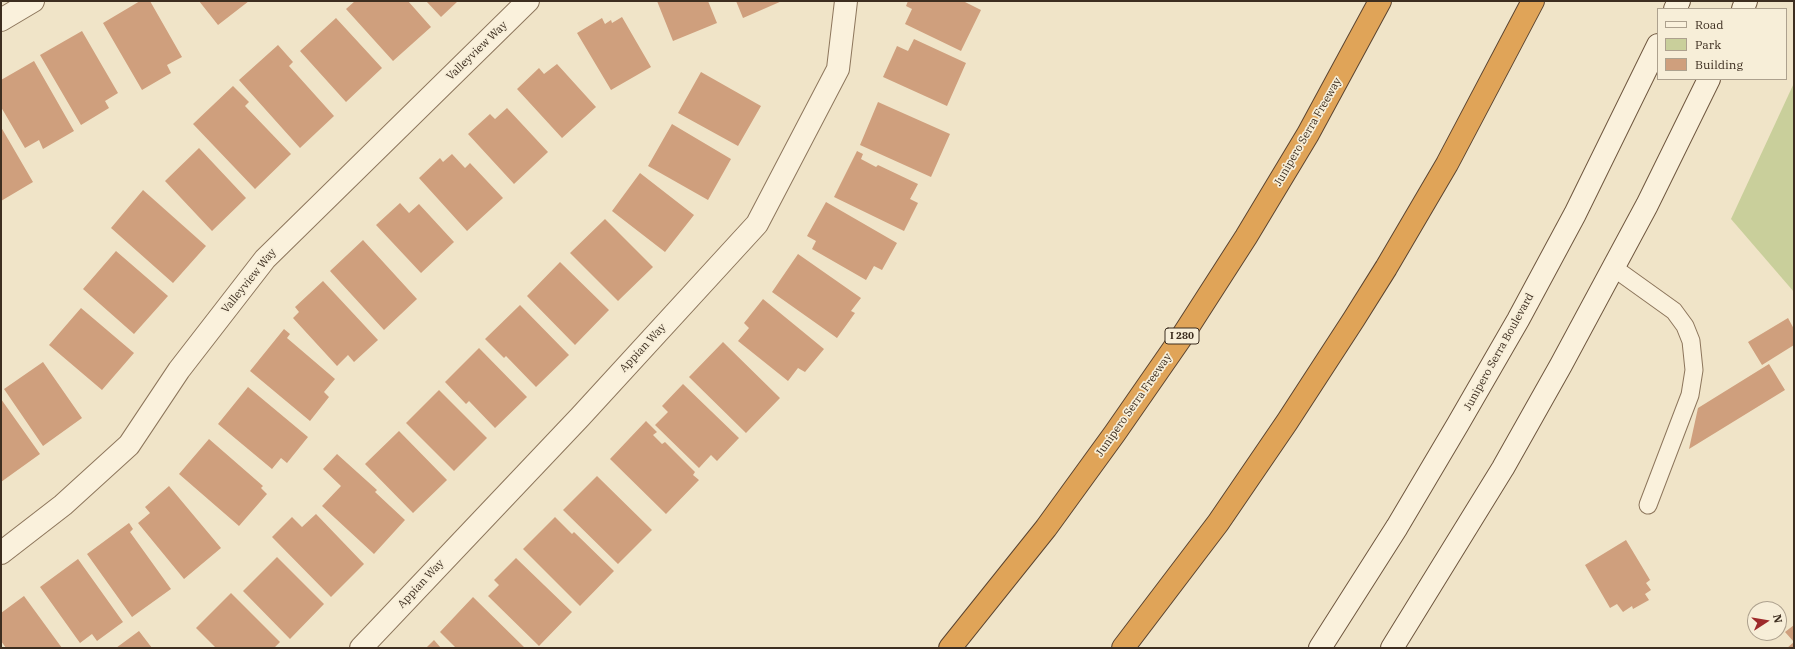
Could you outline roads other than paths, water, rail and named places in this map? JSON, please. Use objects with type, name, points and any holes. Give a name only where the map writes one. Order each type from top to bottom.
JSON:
[{"type":"highway","name":"Junipero Serra Freeway","points":[[950,648],[1051,521],[1123,422],[1183,335],[1246,237],[1308,134],[1380,1]]},
{"type":"highway","points":[[1123,648],[1218,523],[1292,416],[1346,332],[1386,268],[1446,164],[1533,1]]},
{"type":"street","points":[[1,20],[33,1]]},
{"type":"street","name":"Valleyview Way","points":[[1,553],[63,505],[129,445],[179,370],[265,259],[528,1]]},
{"type":"street","name":"Appian Way","points":[[361,648],[580,417],[757,224],[838,68],[846,1]]},
{"type":"street","name":"Junipero Serra Boulevard","points":[[1320,648],[1397,527],[1507,339],[1575,214],[1657,47]]},
{"type":"street","points":[[1392,648],[1506,462],[1647,206],[1709,80]]},
{"type":"lane","points":[[1614,268],[1674,311],[1685,326],[1691,341],[1694,370],[1690,395],[1648,505]]}]
